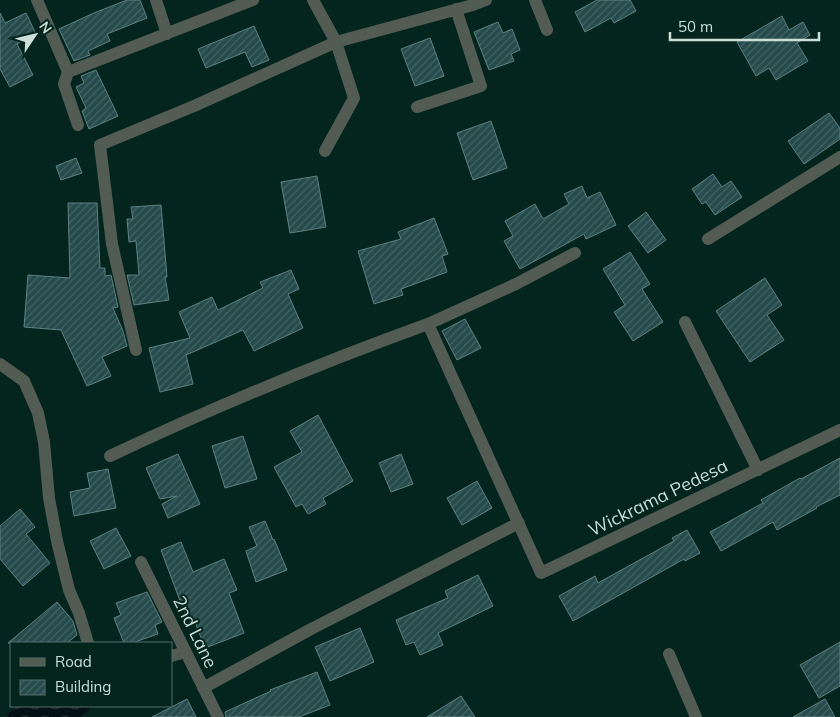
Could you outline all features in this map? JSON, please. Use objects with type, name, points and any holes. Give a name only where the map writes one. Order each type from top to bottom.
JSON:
[{"type":"street","points":[[37,0],[68,72],[64,84],[78,125]]},
{"type":"street","points":[[156,0],[167,34]]},
{"type":"street","points":[[68,72],[253,0]]},
{"type":"street","points":[[313,0],[336,42],[354,98],[325,151]]},
{"type":"street","points":[[136,350],[112,244],[100,145],[194,106],[336,42],[486,0]]},
{"type":"street","points":[[535,0],[547,30]]},
{"type":"street","points":[[417,107],[481,86],[456,9]]},
{"type":"street","points":[[708,238],[840,157]]},
{"type":"street","points":[[110,456],[166,430],[353,351],[428,324],[516,284],[575,253]]},
{"type":"street","points":[[684,322],[758,470]]},
{"type":"street","points":[[204,688],[314,628],[519,523],[428,324]]},
{"type":"street","points":[[0,364],[24,381],[38,413],[44,442],[49,498],[57,541],[69,590],[88,642]]},
{"type":"street","name":"Wickrama Pedesa","points":[[519,523],[541,573],[840,430]]},
{"type":"street","name":"2nd Lane","points":[[141,562],[218,717]]},
{"type":"street","points":[[172,656],[186,652]]},
{"type":"street","points":[[670,654],[696,717]]},
{"type":"water","points":[[17,707],[93,707],[80,717],[4,717]]},
{"type":"building","points":[[127,0],[140,0],[147,18],[107,34],[110,41],[88,51],[90,55],[74,61],[59,29]]},
{"type":"building","points":[[597,0],[630,0],[636,11],[614,23],[611,18],[585,32],[575,12]]},
{"type":"building","points":[[0,13],[5,23],[26,13],[36,34],[17,44],[33,75],[10,87],[0,69]]},
{"type":"building","points":[[782,16],[789,30],[803,22],[810,35],[797,43],[808,61],[776,80],[769,68],[756,76],[737,42]]},
{"type":"building","points":[[498,22],[503,33],[512,29],[520,50],[511,54],[514,61],[489,70],[474,32]]},
{"type":"building","points":[[254,26],[269,60],[252,67],[245,52],[206,68],[198,49]]},
{"type":"building","points":[[430,38],[444,76],[415,86],[401,49]]},
{"type":"building","points":[[96,70],[118,116],[89,129],[82,111],[86,108],[76,87],[84,83],[81,76]]},
{"type":"building","points":[[829,113],[840,128],[840,139],[804,164],[788,141]]},
{"type":"building","points":[[491,121],[507,168],[473,180],[457,133]]},
{"type":"building","points":[[76,158],[82,173],[61,180],[56,166]]},
{"type":"building","points":[[713,174],[722,187],[731,181],[742,197],[715,215],[706,202],[702,204],[692,189]]},
{"type":"building","points":[[317,176],[326,227],[290,233],[281,182]]},
{"type":"building","points":[[582,186],[587,198],[600,192],[616,225],[586,239],[584,234],[520,269],[504,241],[513,236],[505,221],[535,204],[543,219],[569,204],[564,194]]},
{"type":"building","points":[[68,203],[97,203],[100,268],[105,268],[105,276],[111,275],[118,307],[113,308],[127,346],[102,357],[111,376],[87,386],[61,330],[24,327],[28,275],[70,278]]},
{"type":"building","points":[[161,205],[167,277],[165,277],[169,300],[134,305],[127,275],[139,275],[136,241],[129,242],[127,219],[133,219],[131,207]]},
{"type":"building","points":[[646,212],[666,240],[648,253],[628,226]]},
{"type":"building","points":[[434,218],[448,254],[442,256],[447,272],[401,289],[403,295],[374,304],[358,251],[401,239],[398,232]]},
{"type":"building","points":[[630,252],[650,284],[642,289],[663,322],[633,341],[614,312],[625,305],[603,269]]},
{"type":"building","points":[[291,270],[299,289],[288,294],[303,328],[254,351],[243,330],[186,355],[193,384],[160,392],[149,348],[190,338],[179,312],[212,297],[218,310],[263,288],[260,282]]},
{"type":"building","points":[[765,278],[782,305],[767,315],[784,340],[750,362],[716,311]]},
{"type":"building","points":[[465,319],[481,348],[457,360],[442,331]]},
{"type":"building","points":[[318,415],[353,481],[323,498],[326,504],[308,514],[302,504],[296,507],[274,467],[302,452],[290,431]]},
{"type":"building","points":[[243,436],[257,479],[225,488],[212,446]]},
{"type":"building","points":[[178,454],[200,504],[168,518],[162,504],[177,496],[160,499],[146,468]]},
{"type":"building","points":[[401,454],[413,484],[391,492],[379,463]]},
{"type":"building","points":[[840,458],[840,495],[777,530],[773,522],[721,551],[710,532],[763,503],[761,500]]},
{"type":"building","points":[[108,469],[116,508],[74,516],[70,492],[90,488],[87,473]]},
{"type":"building","points":[[477,481],[492,508],[462,525],[447,498]]},
{"type":"building","points":[[20,509],[35,527],[26,534],[50,563],[23,586],[0,559],[0,526]]},
{"type":"building","points":[[265,521],[287,570],[256,582],[246,551],[257,546],[249,527]]},
{"type":"building","points":[[116,528],[131,556],[104,569],[90,541]]},
{"type":"building","points":[[687,530],[700,553],[685,561],[684,559],[573,621],[559,596],[595,576],[598,583],[674,541],[672,538]]},
{"type":"building","points":[[181,542],[193,572],[224,559],[237,590],[229,593],[244,633],[205,648],[193,617],[189,618],[187,613],[185,614],[161,550]]},
{"type":"building","points":[[478,575],[493,606],[438,633],[443,645],[420,655],[414,642],[406,645],[396,620],[448,598],[445,591]]},
{"type":"building","points":[[147,592],[162,622],[155,625],[158,634],[135,642],[124,642],[114,618],[121,615],[116,603]]},
{"type":"building","points":[[57,602],[73,621],[77,635],[68,642],[8,643]]},
{"type":"building","points":[[360,628],[374,662],[330,681],[315,647]]},
{"type":"building","points":[[840,642],[840,686],[819,698],[800,665]]},
{"type":"building","points":[[317,672],[330,705],[299,717],[226,717],[225,712],[270,690]]},
{"type":"building","points":[[461,696],[475,717],[427,717]]},
{"type":"building","points":[[187,699],[196,717],[152,717]]},
{"type":"building","points":[[825,699],[835,717],[793,717]]}]
